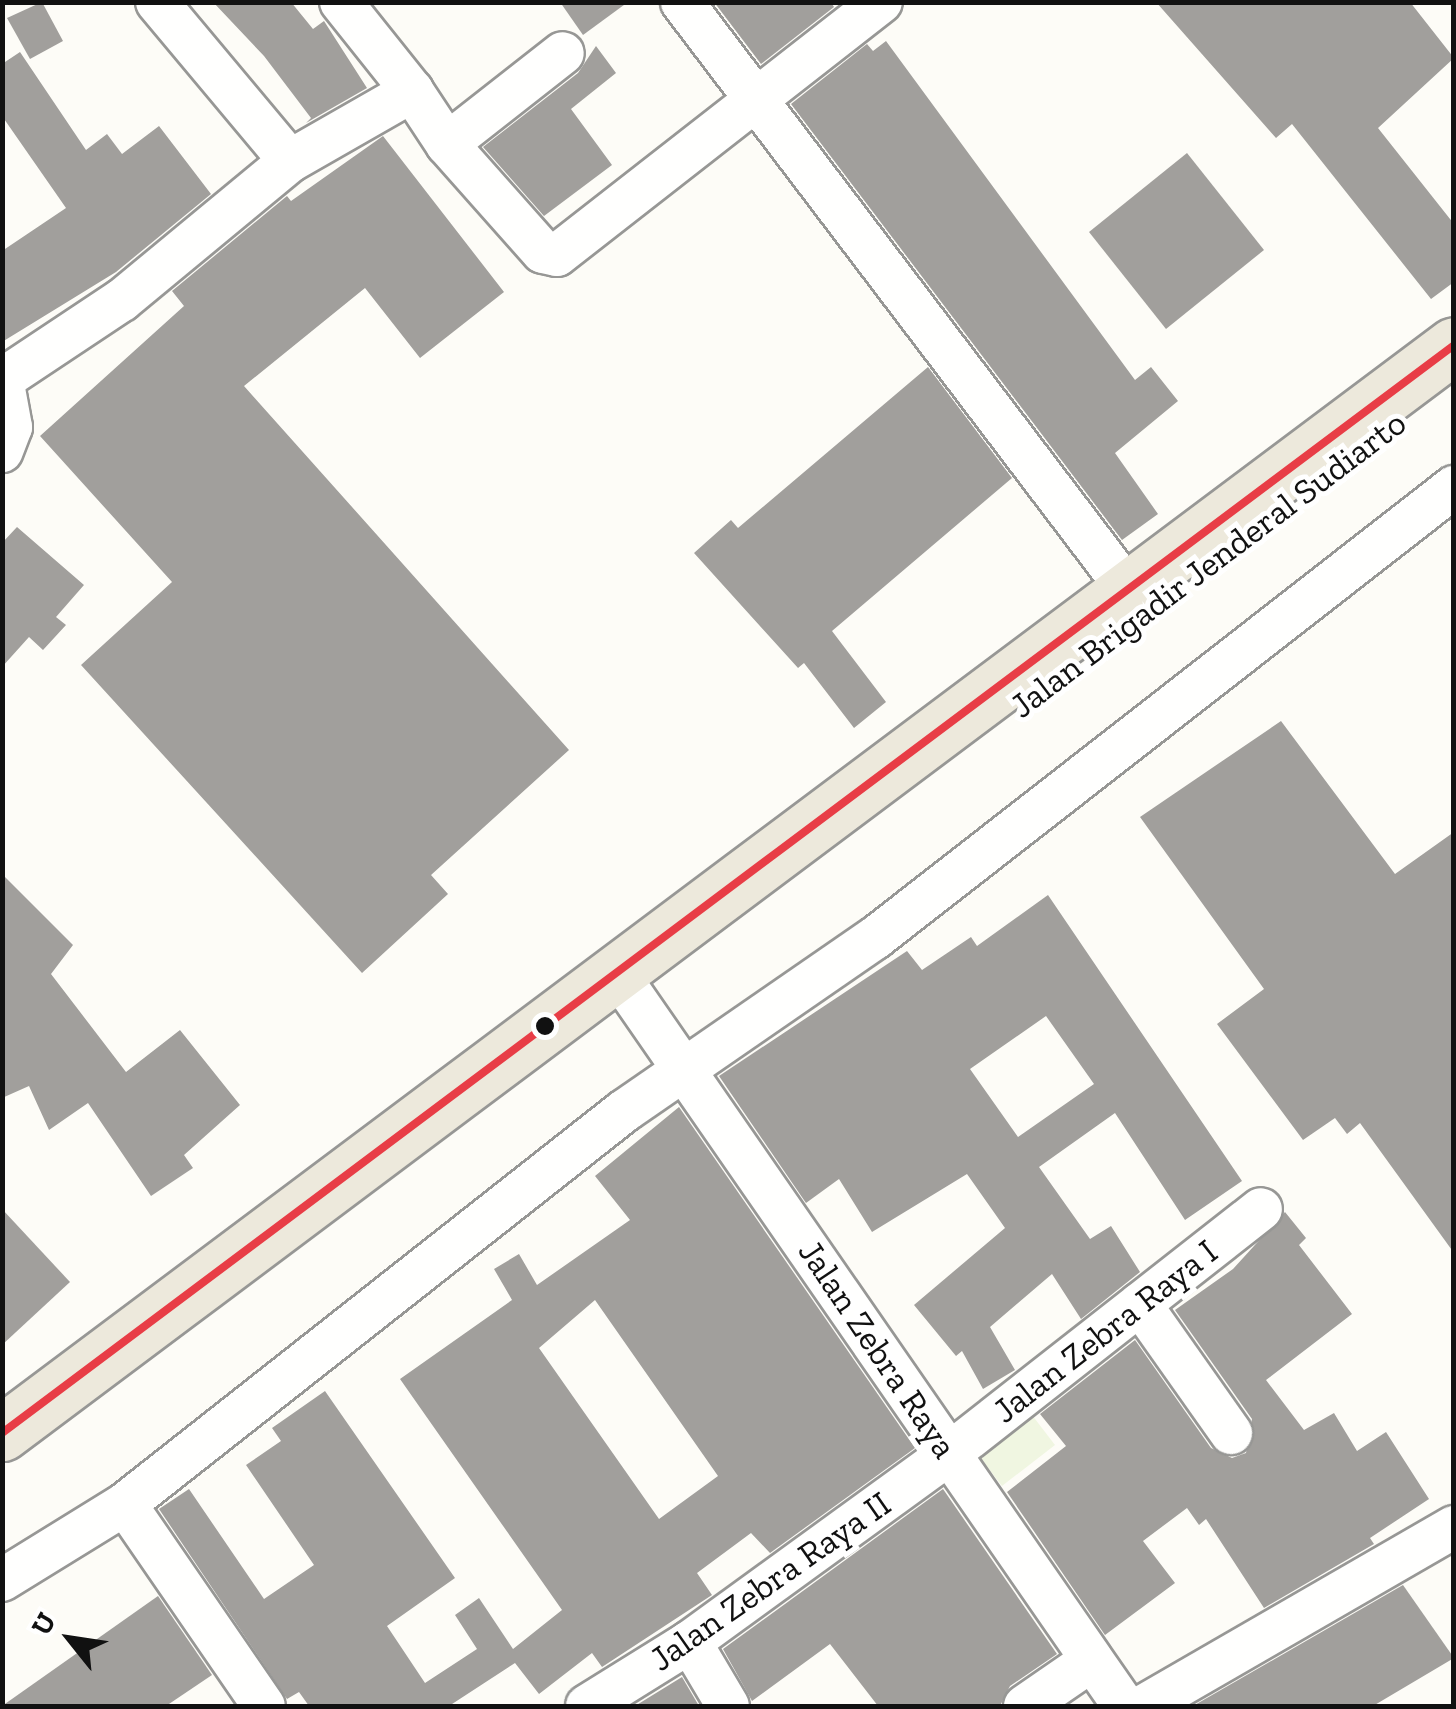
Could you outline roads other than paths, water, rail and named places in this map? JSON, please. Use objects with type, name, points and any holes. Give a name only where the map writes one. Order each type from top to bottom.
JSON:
[{"type":"main road","name":"Jalan Brigadir Jenderal Sudiarto","points":[[2,1464],[209,1297],[1126,587],[1454,345]]},
{"type":"main road","name":"Jalan Brigadir Jenderal Sudiarto","points":[[2,1433],[209,1297],[630,992],[1454,383]]},
{"type":"street","points":[[158,2],[290,162]]},
{"type":"street","points":[[341,2],[412,91],[447,144],[542,252],[557,255],[881,2]]},
{"type":"street","points":[[682,2],[752,100],[1126,587]]},
{"type":"street","points":[[447,144],[562,53]]},
{"type":"street","points":[[2,451],[10,427],[3,378],[122,300],[290,162],[412,91]]},
{"type":"street","points":[[2,1580],[124,1504],[687,1070],[876,938],[1454,487]]},
{"type":"street","name":"Jalan Zebra Raya","points":[[630,992],[1124,1706]]},
{"type":"street","name":"Jalan Zebra Raya I","points":[[950,1453],[1261,1209]]},
{"type":"street","points":[[1140,1304],[1230,1433]]},
{"type":"street","name":"Jalan Zebra Raya II","points":[[587,1706],[690,1642],[950,1453]]},
{"type":"street","points":[[124,1504],[264,1706]]},
{"type":"street","points":[[1144,1706],[1454,1527]]},
{"type":"street","points":[[690,1642],[728,1706]]},
{"type":"street","points":[[1025,1706],[1092,1660]]}]
